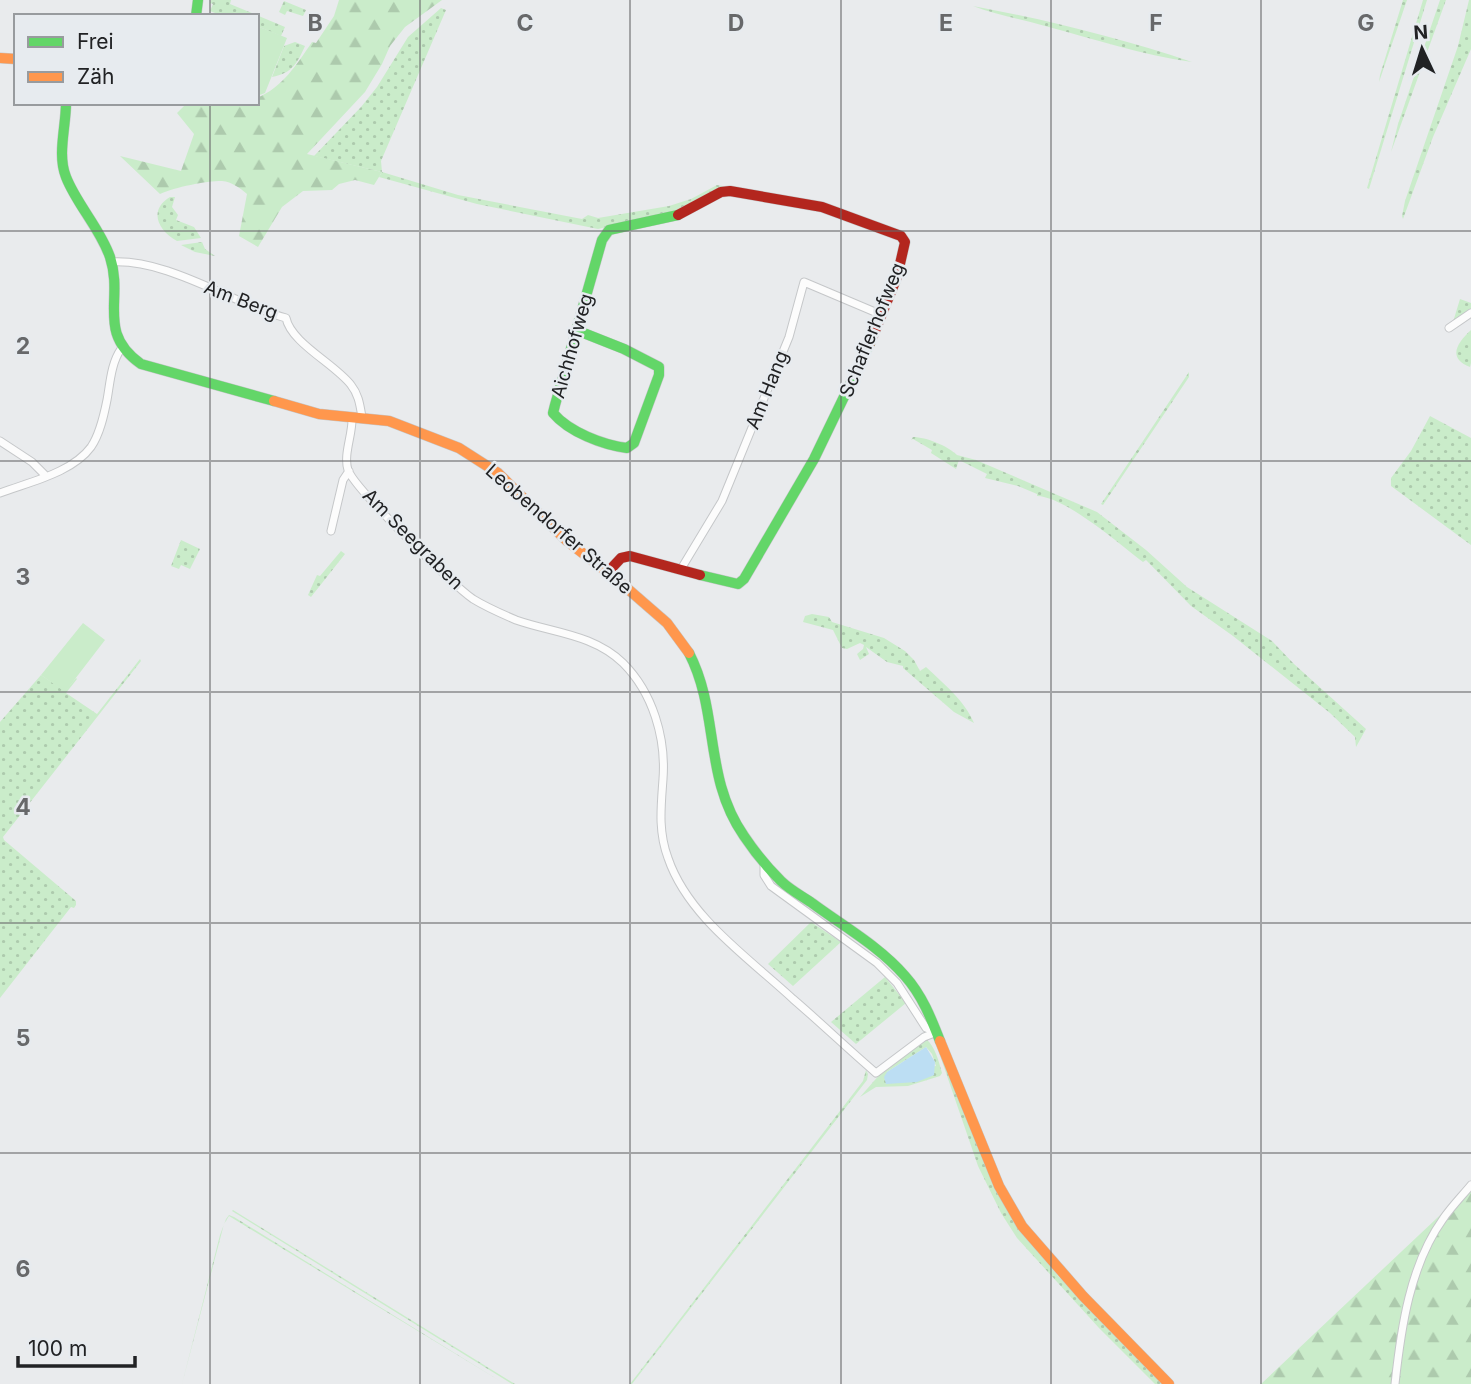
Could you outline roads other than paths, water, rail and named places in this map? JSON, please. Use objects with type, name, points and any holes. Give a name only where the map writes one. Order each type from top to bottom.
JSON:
[{"type":"main road","points":[[66,105],[62,156],[66,177],[112,262],[115,326],[121,349]]},
{"type":"main road","name":"Schaflerhofweg","points":[[605,233],[620,226],[682,214],[724,191],[830,210],[905,240],[905,248],[881,315],[833,425],[803,482],[746,576],[738,584],[727,583],[681,569]]},
{"type":"main road","name":"Aichhofweg","points":[[576,330],[659,366],[659,375],[634,443],[627,449],[615,447],[560,422],[554,416],[555,405],[576,330],[605,233]]},
{"type":"main road","name":"Leobendorfer Straße","points":[[121,349],[141,364],[319,414],[381,419],[408,427],[475,457],[498,473],[567,541],[667,623],[692,658],[703,687],[719,785],[739,829],[764,864],[789,888],[868,943],[900,970],[921,998],[999,1186],[1021,1226],[1083,1296],[1170,1384]]},
{"type":"main road","points":[[607,573],[619,559],[627,556],[681,569]]},
{"type":"street","name":"Am Berg","points":[[112,262],[127,262],[151,268],[286,318],[290,330],[351,384],[359,400],[357,417]]},
{"type":"street","name":"Am Hang","points":[[681,569],[726,491],[789,338],[804,282],[881,315]]},
{"type":"street","points":[[1449,328],[1471,313]]},
{"type":"street","points":[[0,493],[75,461],[91,447],[102,419],[115,359],[121,349]]},
{"type":"street","name":"Am Seegraben","points":[[357,417],[347,461],[349,471],[382,510],[458,586],[474,599],[516,620],[569,633],[609,651],[636,678],[653,712],[663,759],[660,821],[668,860],[700,911],[729,941],[876,1073],[924,1037],[937,1032]]},
{"type":"street","points":[[0,441],[32,462],[46,475]]},
{"type":"street","points":[[331,531],[344,477],[349,471]]},
{"type":"street","points":[[1395,1384],[1409,1298],[1422,1258],[1442,1220],[1471,1185]]},
{"type":"water","points":[[926,1047],[935,1062],[934,1075],[917,1082],[886,1084],[884,1077],[887,1072]]}]
